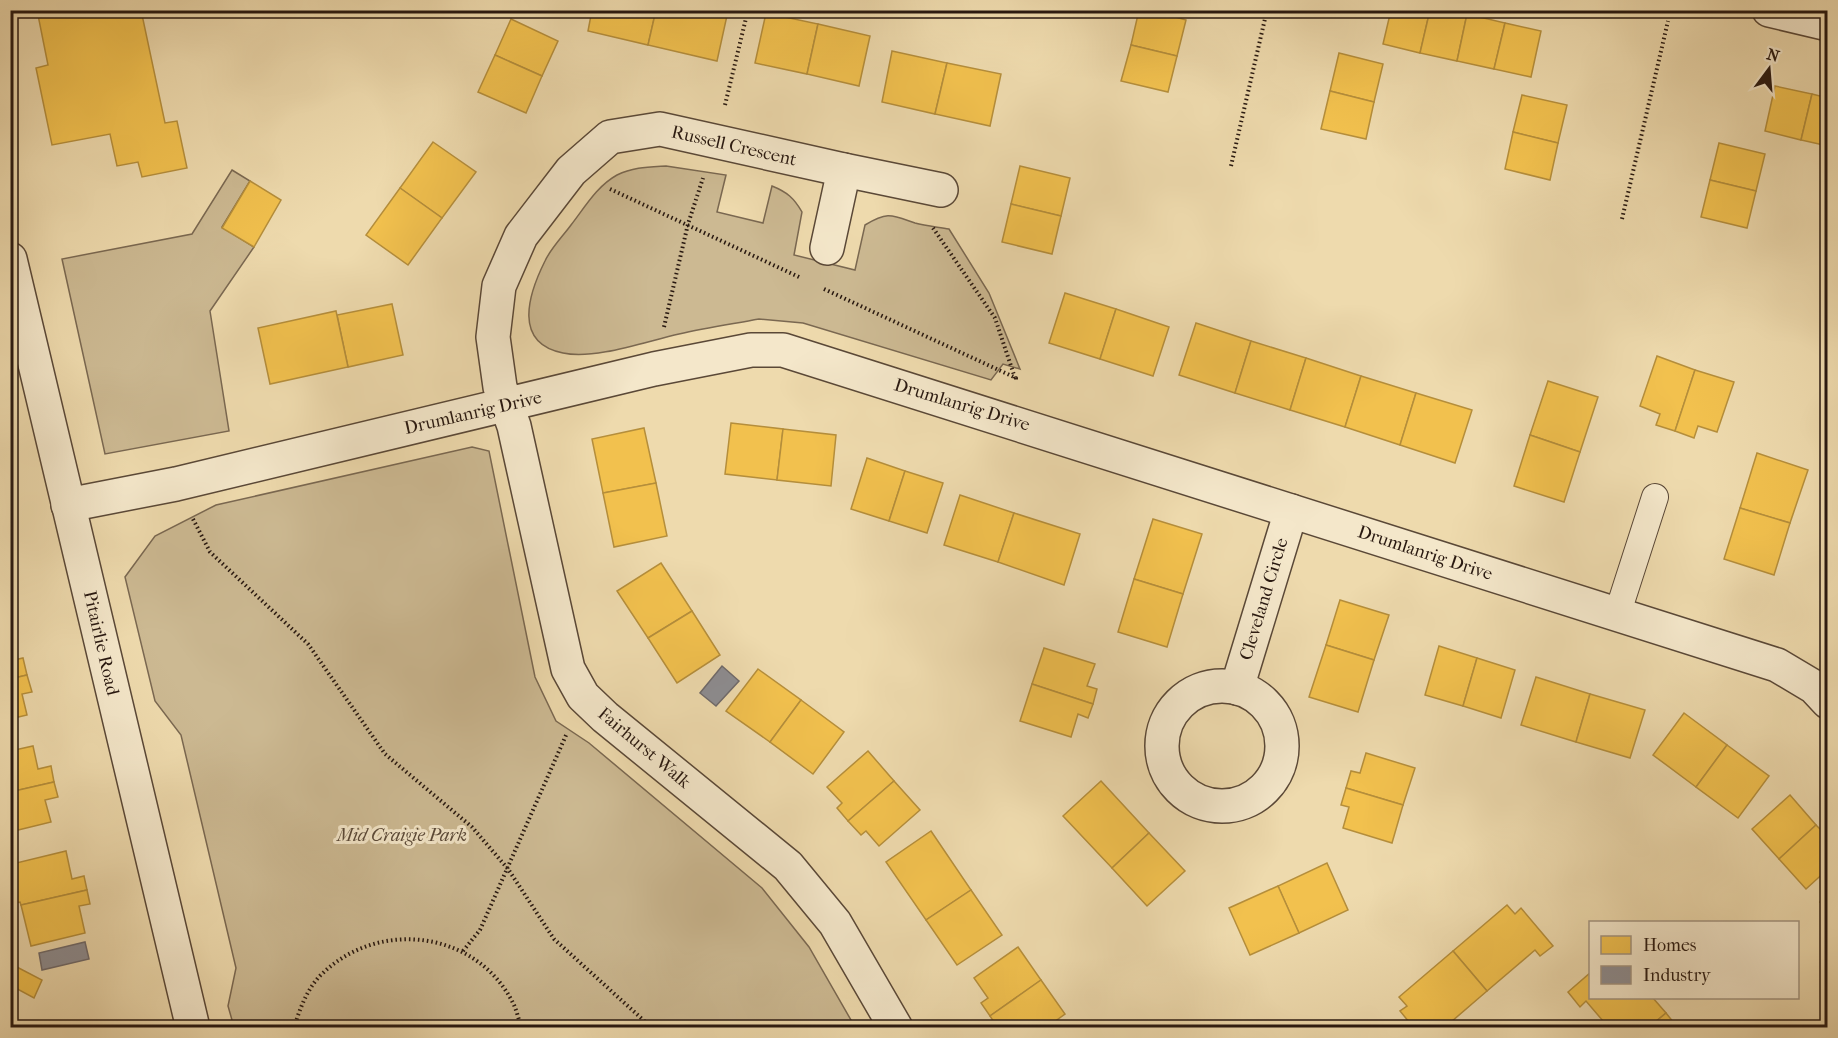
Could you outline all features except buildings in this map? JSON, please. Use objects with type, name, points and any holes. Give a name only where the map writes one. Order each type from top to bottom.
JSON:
[{"type":"street","points":[[1769,10],[1827,24]]},
{"type":"street","name":"Russell Crescent","points":[[507,406],[500,387],[493,337],[499,286],[521,236],[571,171],[610,137],[660,129],[941,190]]},
{"type":"street","points":[[827,248],[844,170]]},
{"type":"street","name":"Pitairlie Road","points":[[10,259],[16,309],[68,505],[193,1028]]},
{"type":"street","name":"Drumlanrig Drive","points":[[68,505],[176,484],[654,369],[752,350],[783,350],[1777,665],[1814,687],[1827,702]]},
{"type":"street","name":"Fairhurst Walk","points":[[507,406],[514,426],[568,669],[583,696],[604,717],[788,866],[836,923],[896,1028]]},
{"type":"street","name":"Cleveland Circle","points":[[1237,688],[1292,511]]},
{"type":"lane","points":[[1617,615],[1655,497]]},
{"type":"path","points":[[654,369],[688,224],[730,88],[748,10]]},
{"type":"path","points":[[1232,166],[1267,10]]},
{"type":"path","points":[[1622,219],[1668,21]]},
{"type":"path","points":[[941,190],[932,227],[995,318],[1016,378]]},
{"type":"path","points":[[176,484],[210,552],[308,644],[385,754],[472,827],[508,869],[554,939],[652,1028]]},
{"type":"path","points":[[463,951],[480,930],[583,696]]},
{"type":"path","points":[[294,1028],[301,1004],[323,973],[354,950],[390,939],[427,939],[463,951],[493,974],[514,1005],[521,1028]]},
{"type":"green space","points":[[666,166],[726,175],[717,212],[763,223],[772,186],[782,191],[793,199],[802,212],[794,255],[855,270],[865,225],[879,218],[895,216],[919,224],[949,229],[989,293],[1020,369],[1003,364],[991,380],[803,323],[759,319],[689,332],[605,352],[576,354],[547,348],[537,339],[531,328],[529,316],[534,288],[550,251],[603,185],[623,172]]},
{"type":"green space","points":[[232,170],[250,181],[222,227],[254,247],[210,311],[229,431],[105,454],[62,259],[192,234]]},
{"type":"green space","name":"Mid Craigie Park","points":[[472,447],[489,451],[535,677],[556,721],[589,743],[762,888],[809,947],[855,1027],[234,1027],[228,1006],[236,968],[181,735],[155,701],[125,577],[155,536],[216,505]]}]
